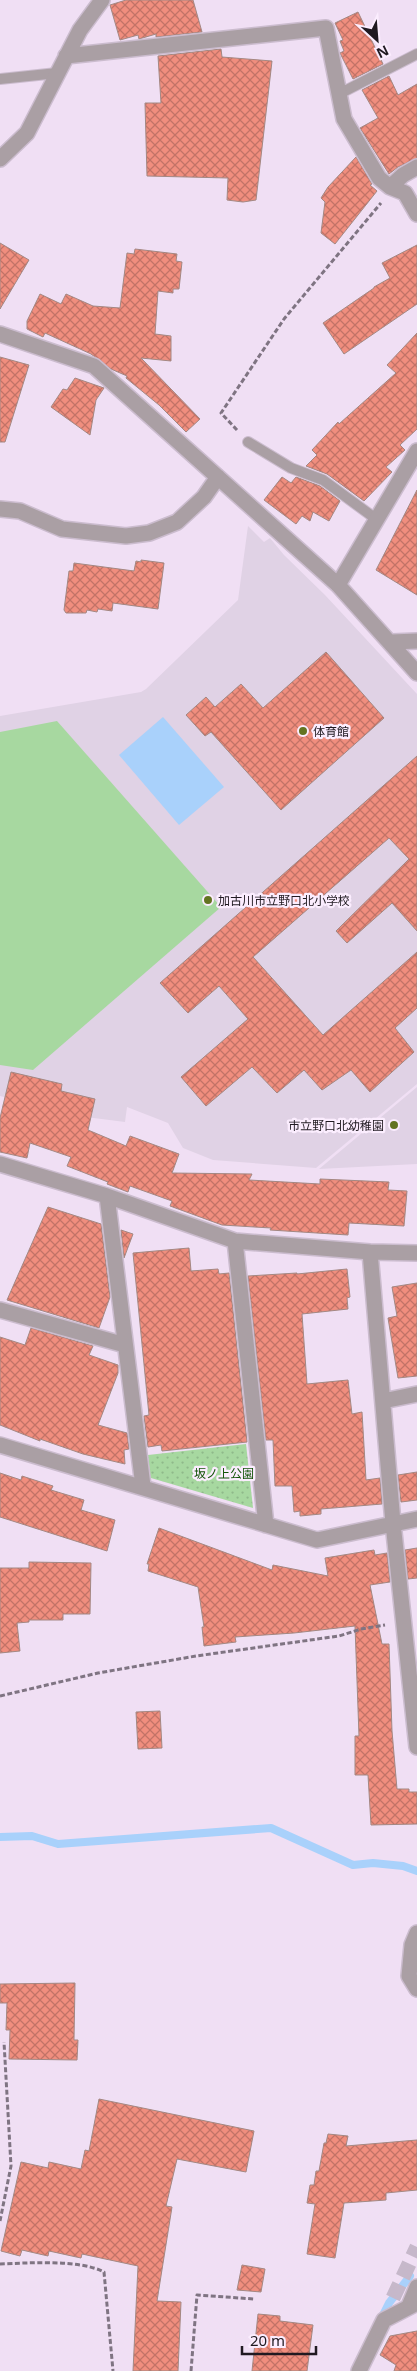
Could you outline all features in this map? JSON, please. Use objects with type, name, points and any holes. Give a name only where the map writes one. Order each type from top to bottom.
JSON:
[{"type":"street","points":[[0,159],[27,133],[80,30],[102,0]]},
{"type":"street","points":[[66,56],[326,28],[344,119],[379,178],[390,187],[404,193],[417,214]]},
{"type":"street","points":[[390,187],[403,175],[417,167]]},
{"type":"street","points":[[0,334],[94,366],[338,585],[392,642],[417,672]]},
{"type":"street","points":[[338,585],[417,451]]},
{"type":"street","points":[[0,509],[20,511],[62,529],[126,536],[150,533],[177,522],[204,496],[218,477]]},
{"type":"street","points":[[392,642],[417,641]]},
{"type":"street","points":[[0,1164],[106,1196],[236,1241],[370,1252],[417,1253]]},
{"type":"street","points":[[106,1196],[143,1486]]},
{"type":"street","points":[[236,1241],[266,1525]]},
{"type":"street","points":[[370,1252],[403,1622],[411,1640],[417,1747]]},
{"type":"street","points":[[0,1310],[125,1345]]},
{"type":"street","points":[[383,1401],[417,1394]]},
{"type":"street","points":[[0,1445],[143,1486],[317,1540],[417,1519]]},
{"type":"street","points":[[417,1933],[412,1945],[409,1976],[417,1989]]},
{"type":"street","points":[[359,2371],[384,2320],[413,2304],[417,2287]]},
{"type":"lane","points":[[340,94],[417,54]]},
{"type":"lane","points":[[0,79],[57,73]]},
{"type":"lane","points":[[248,442],[291,468],[323,480],[376,520]]},
{"type":"path","points":[[248,442],[220,414],[284,319],[377,210],[390,187]]},
{"type":"path","points":[[0,1696],[98,1673],[196,1656],[339,1636],[361,1629],[403,1622]]},
{"type":"path","points":[[0,2221],[11,2166],[4,2042]]},
{"type":"path","points":[[0,2264],[48,2262],[96,2268],[104,2272],[113,2371]]},
{"type":"path","points":[[191,2371],[197,2295],[254,2299]]},
{"type":"shaded area","name":"加古川市立野口北小学校","points":[[248,526],[264,542],[270,538],[417,694],[417,1084],[316,1168],[213,1160],[183,1148],[168,1123],[127,1107],[125,1122],[78,1116],[0,1096],[0,716],[141,692],[146,689],[238,600]]},
{"type":"shaded area","name":"市立野口北幼稚園","points":[[417,1087],[417,1164],[319,1169]]},
{"type":"green space","points":[[57,721],[221,907],[33,1070],[0,1065],[0,732]]},
{"type":"green space","name":"坂ノ上公園","points":[[246,1444],[253,1508],[151,1478],[148,1455]]},
{"type":"water","points":[[163,717],[224,787],[179,825],[119,755]]},
{"type":"building","points":[[126,0],[193,0],[202,32],[156,37],[156,34],[139,39],[138,35],[120,40],[110,5]]},
{"type":"building","points":[[358,12],[383,64],[353,79],[340,53],[344,51],[340,41],[343,40],[335,23]]},
{"type":"building","points":[[221,49],[222,57],[272,61],[256,200],[243,202],[227,200],[228,178],[147,176],[145,103],[161,103],[158,56]]},
{"type":"building","points":[[389,76],[398,95],[417,84],[417,158],[398,167],[389,174],[360,128],[378,118],[362,90]]},
{"type":"building","points":[[356,157],[372,184],[370,185],[377,191],[335,244],[321,233],[325,202],[321,198],[328,187]]},
{"type":"building","points":[[0,243],[29,260],[0,309]]},
{"type":"building","points":[[417,245],[417,304],[344,354],[323,323],[390,278],[382,263]]},
{"type":"building","points":[[135,249],[177,254],[176,261],[182,262],[179,289],[173,289],[173,293],[158,291],[155,334],[171,336],[171,361],[141,358],[200,419],[186,432],[159,405],[126,378],[127,376],[111,369],[91,354],[45,333],[43,337],[27,329],[27,321],[40,294],[61,304],[66,294],[93,306],[120,308],[127,253],[134,254]]},
{"type":"building","points":[[417,333],[417,429],[400,445],[405,450],[386,467],[392,472],[364,501],[327,474],[306,466],[317,455],[312,450],[338,422],[339,424],[396,373],[387,365]]},
{"type":"building","points":[[0,357],[29,365],[5,442],[0,442]]},
{"type":"building","points":[[75,378],[104,388],[96,400],[90,435],[51,407],[63,389],[67,390]]},
{"type":"building","points":[[282,477],[291,483],[296,477],[320,486],[340,501],[329,521],[313,512],[310,521],[302,516],[296,524],[264,500]]},
{"type":"building","points":[[417,490],[417,595],[376,570]]},
{"type":"building","points":[[141,560],[164,563],[158,609],[113,603],[112,611],[98,609],[97,612],[87,610],[86,613],[66,613],[64,610],[69,571],[73,571],[74,563],[134,571],[136,561],[141,562]]},
{"type":"building","name":"体育館","points":[[326,652],[384,718],[281,810],[211,732],[205,736],[186,715],[206,697],[215,707],[241,684],[263,708]]},
{"type":"building","points":[[417,756],[417,931],[392,903],[347,943],[336,931],[409,859],[389,838],[253,957],[323,1035],[417,952],[417,1008],[395,1028],[414,1052],[370,1092],[351,1070],[322,1090],[304,1070],[277,1093],[252,1067],[206,1106],[181,1077],[248,1019],[219,986],[188,1013],[160,983]]},
{"type":"building","points":[[11,1072],[62,1084],[61,1091],[95,1099],[88,1130],[126,1146],[130,1136],[179,1154],[172,1173],[252,1174],[249,1180],[320,1184],[320,1179],[389,1182],[388,1190],[407,1191],[404,1226],[349,1223],[348,1235],[222,1225],[170,1206],[172,1201],[130,1186],[128,1192],[107,1184],[108,1182],[67,1166],[71,1157],[30,1143],[27,1158],[0,1152],[0,1118]]},
{"type":"building","points":[[48,1207],[101,1224],[110,1297],[99,1328],[7,1300]]},
{"type":"building","points":[[121,1230],[133,1234],[124,1258]]},
{"type":"building","points":[[189,1248],[191,1271],[218,1269],[219,1274],[229,1273],[247,1442],[162,1451],[161,1445],[148,1447],[144,1416],[149,1415],[133,1253]]},
{"type":"building","points":[[347,1269],[350,1297],[347,1298],[348,1309],[302,1314],[307,1384],[348,1380],[352,1414],[362,1412],[366,1480],[380,1478],[382,1504],[321,1509],[321,1514],[300,1516],[300,1511],[294,1512],[292,1486],[275,1486],[273,1440],[266,1440],[248,1276]]},
{"type":"building","points":[[417,1283],[417,1376],[398,1378],[388,1318],[397,1316],[392,1287]]},
{"type":"building","points":[[31,1328],[93,1346],[89,1355],[118,1365],[118,1373],[98,1425],[127,1433],[129,1449],[124,1450],[125,1464],[83,1454],[40,1439],[40,1441],[0,1425],[0,1337],[25,1345]]},
{"type":"building","points":[[417,1472],[417,1500],[401,1502],[398,1475]]},
{"type":"building","points":[[0,1473],[21,1480],[22,1476],[53,1486],[51,1490],[84,1500],[81,1510],[115,1520],[107,1551],[0,1517]]},
{"type":"building","points":[[159,1528],[272,1570],[273,1565],[328,1576],[325,1558],[374,1550],[375,1555],[387,1553],[390,1582],[370,1585],[382,1644],[389,1644],[392,1731],[397,1789],[409,1789],[409,1792],[417,1792],[417,1824],[371,1825],[368,1775],[355,1775],[355,1736],[359,1736],[355,1626],[235,1637],[236,1642],[204,1646],[202,1627],[204,1627],[198,1587],[148,1571],[149,1564],[147,1564]]},
{"type":"building","points":[[417,1548],[417,1578],[408,1579],[405,1550]]},
{"type":"building","points":[[29,1562],[91,1563],[90,1614],[63,1614],[63,1620],[29,1620],[29,1622],[17,1623],[20,1651],[0,1653],[0,1568],[29,1568]]},
{"type":"building","points":[[160,1711],[162,1748],[138,1749],[136,1712]]},
{"type":"building","points":[[75,1983],[74,2040],[78,2040],[77,2060],[9,2059],[10,2030],[6,2030],[7,2003],[0,2003],[0,1984]]},
{"type":"building","points":[[99,2099],[254,2131],[246,2172],[177,2159],[166,2206],[172,2207],[157,2301],[181,2302],[178,2371],[133,2371],[138,2266],[82,2254],[81,2258],[49,2251],[48,2256],[22,2250],[20,2256],[1,2251],[21,2162],[48,2168],[49,2162],[81,2169],[85,2150],[89,2151]]},
{"type":"building","points":[[328,2134],[348,2136],[346,2146],[417,2140],[417,2190],[386,2193],[386,2200],[344,2203],[335,2258],[307,2254],[315,2204],[307,2203],[310,2185],[314,2185],[316,2171],[319,2171],[324,2143],[326,2143]]},
{"type":"building","points":[[242,2265],[265,2269],[261,2292],[237,2290]]},
{"type":"building","points":[[258,2314],[280,2316],[280,2321],[313,2325],[307,2371],[252,2371]]},
{"type":"building","points":[[417,2331],[417,2371],[394,2371],[396,2365],[380,2355],[390,2336]]},
{"type":"waterway","points":[[0,1837],[32,1836],[58,1844],[271,1828],[353,1865],[373,1863],[403,1866],[417,1871]]},
{"type":"waterway","points":[[381,2319],[389,2303],[410,2276],[393,2298]]},
{"type":"tunnel","points":[[393,2298],[417,2247]]},
{"type":"place","name":"体育館","points":[[303,731]]},
{"type":"place","name":"加古川市立野口北小学校","points":[[208,900]]},
{"type":"place","name":"市立野口北幼稚園","points":[[394,1125]]}]
